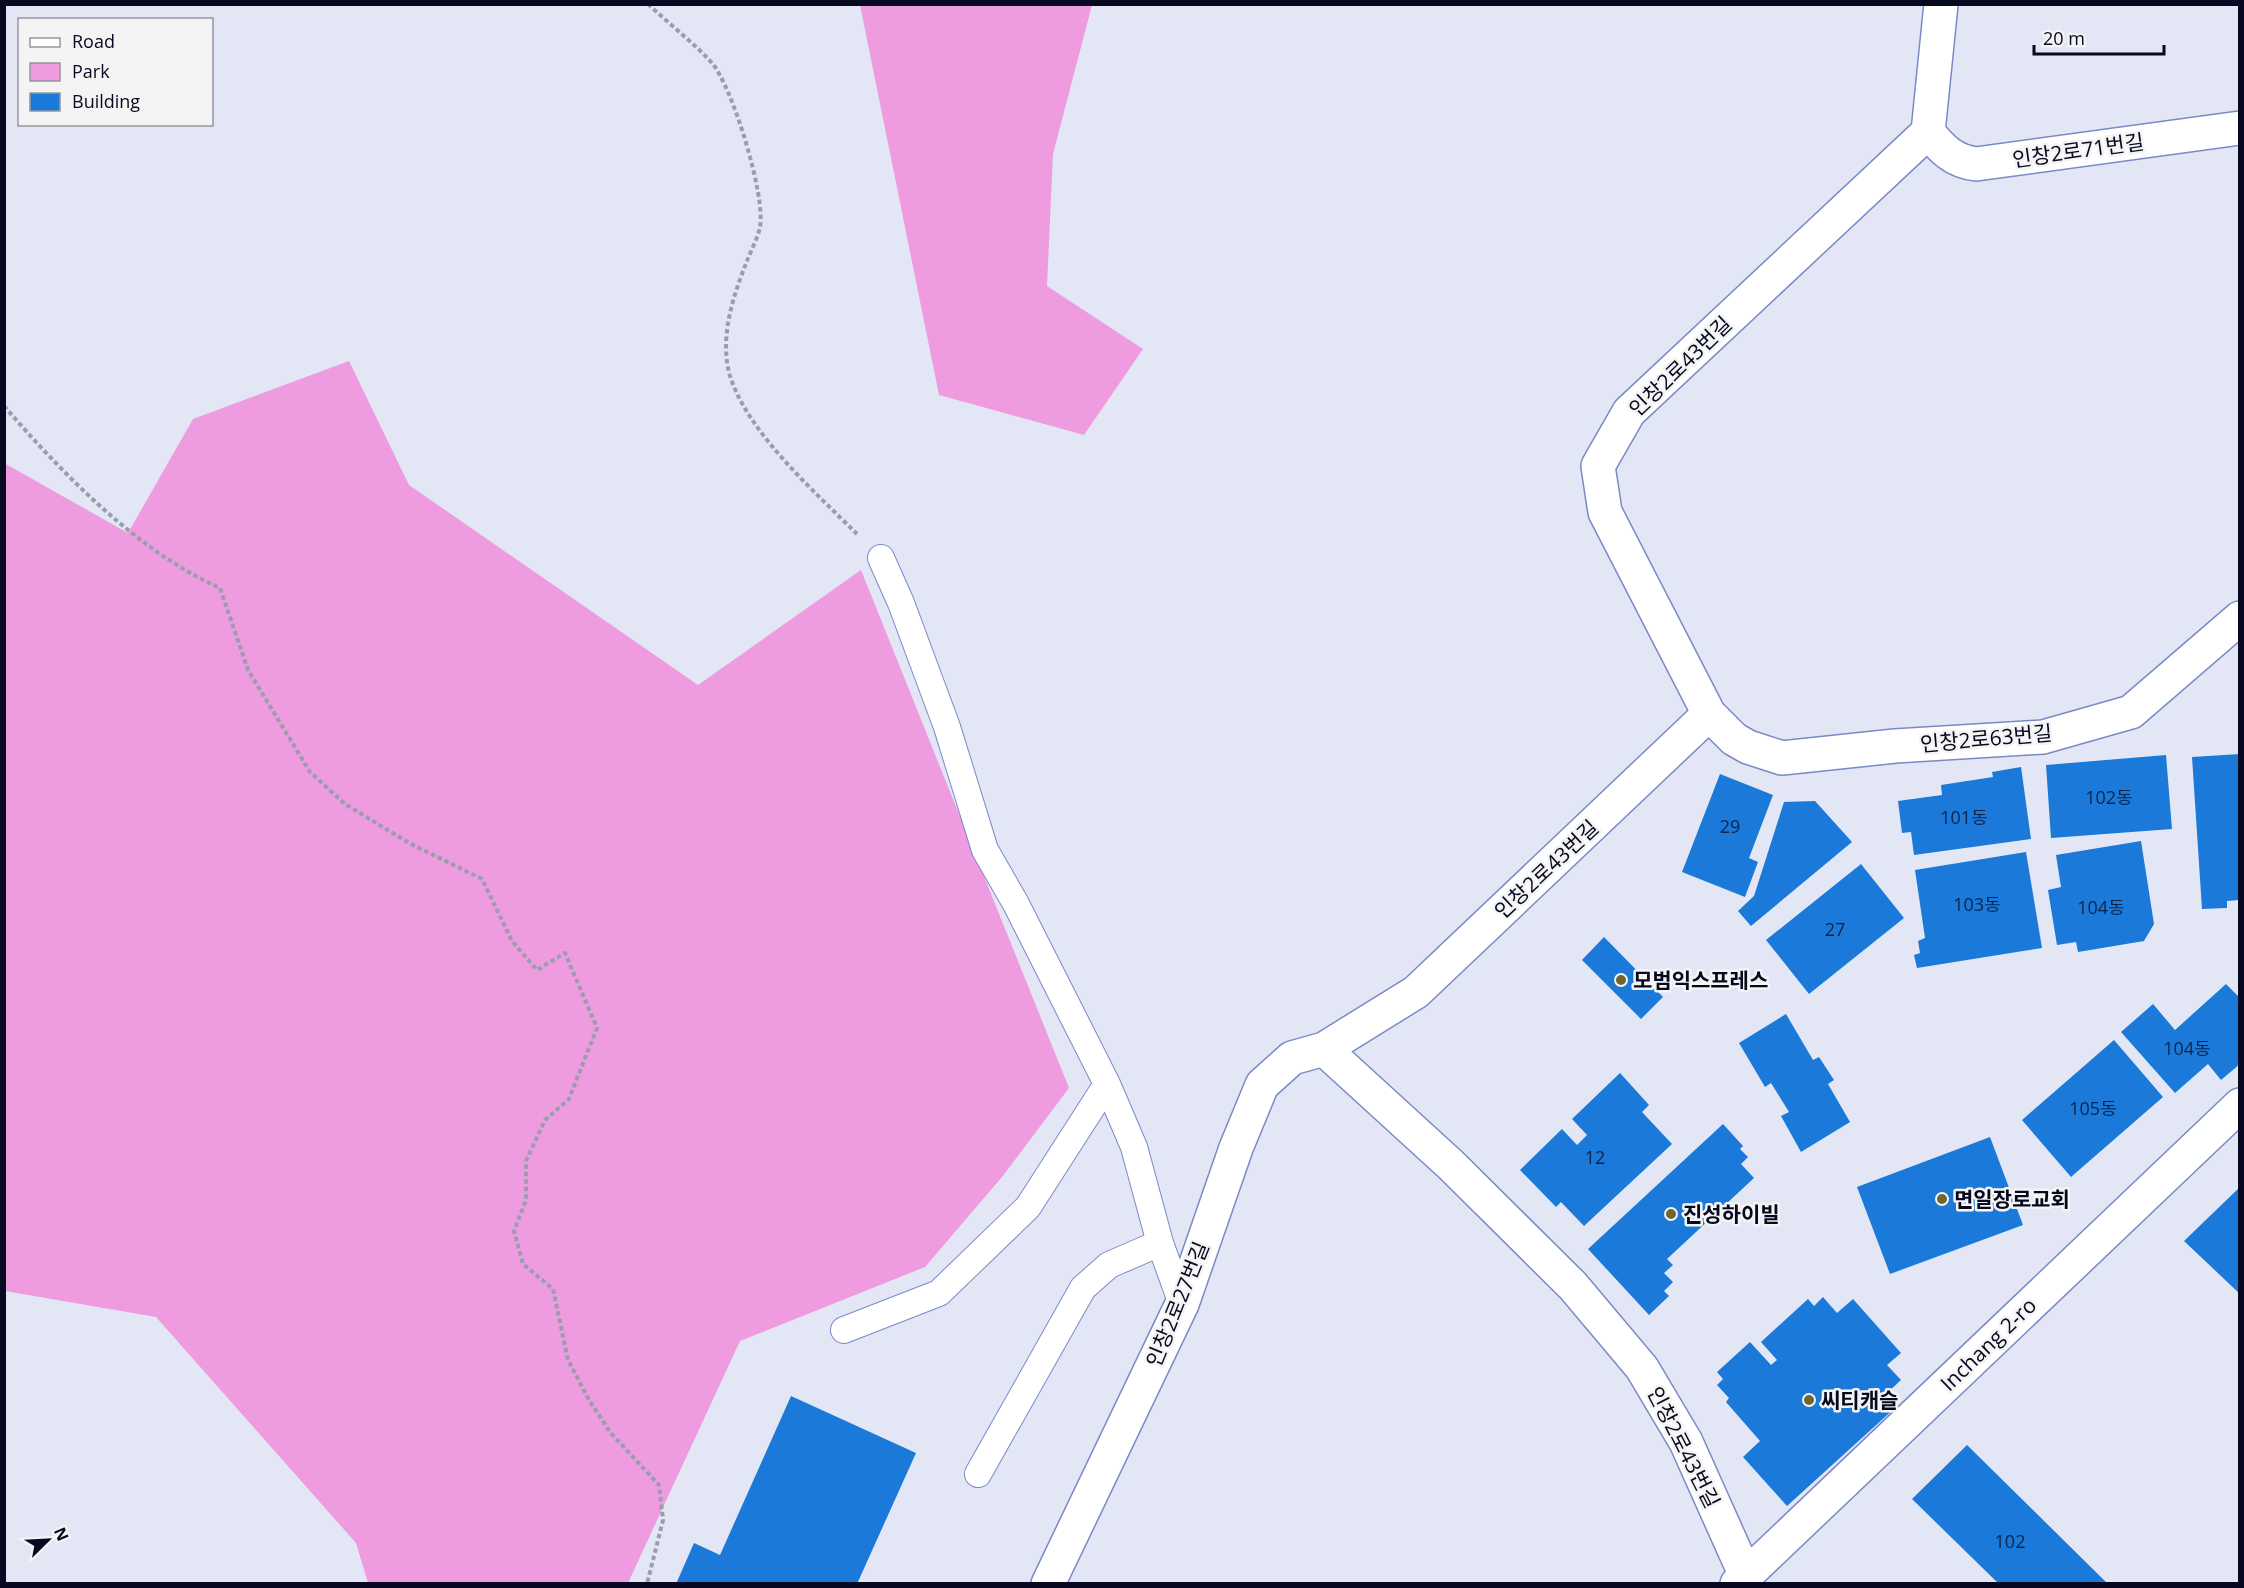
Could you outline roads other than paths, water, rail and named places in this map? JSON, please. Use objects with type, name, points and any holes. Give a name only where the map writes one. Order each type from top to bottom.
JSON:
[{"type":"street","points":[[1928,132],[1941,4]]},
{"type":"street","name":"인창2로71번길","points":[[1928,132],[1943,151],[1960,162],[1976,164],[2240,128]]},
{"type":"street","name":"인창2로43번길","points":[[1742,1580],[1686,1442],[1641,1368],[1573,1286],[1451,1165],[1324,1049],[1416,992],[1709,714],[1605,512],[1598,466],[1629,412],[1928,132]]},
{"type":"street","name":"인창2로63번길","points":[[1709,714],[1734,739],[1748,747],[1782,758],[1895,746],[2043,737],[2132,712],[2240,618]]},
{"type":"street","name":"인창2로27번길","points":[[1048,1584],[1182,1304],[1236,1148],[1262,1085],[1292,1059],[1324,1049]]},
{"type":"street","name":"Inchang 2-ro","points":[[1742,1580],[2240,1105]]},
{"type":"lane","points":[[881,558],[901,603],[947,727],[985,850],[1016,904],[1107,1084],[1134,1147],[1160,1243],[1182,1304]]},
{"type":"lane","points":[[844,1330],[939,1293],[1028,1207],[1107,1084]]},
{"type":"lane","points":[[978,1474],[1083,1288],[1109,1265],[1160,1243]]},
{"type":"place","name":"모범익스프레스","points":[[1621,980]]},
{"type":"place","name":"면일장로교회","points":[[1942,1199]]},
{"type":"place","name":"진성하이빌","points":[[1671,1214]]},
{"type":"place","name":"씨티캐슬","points":[[1809,1400]]}]
